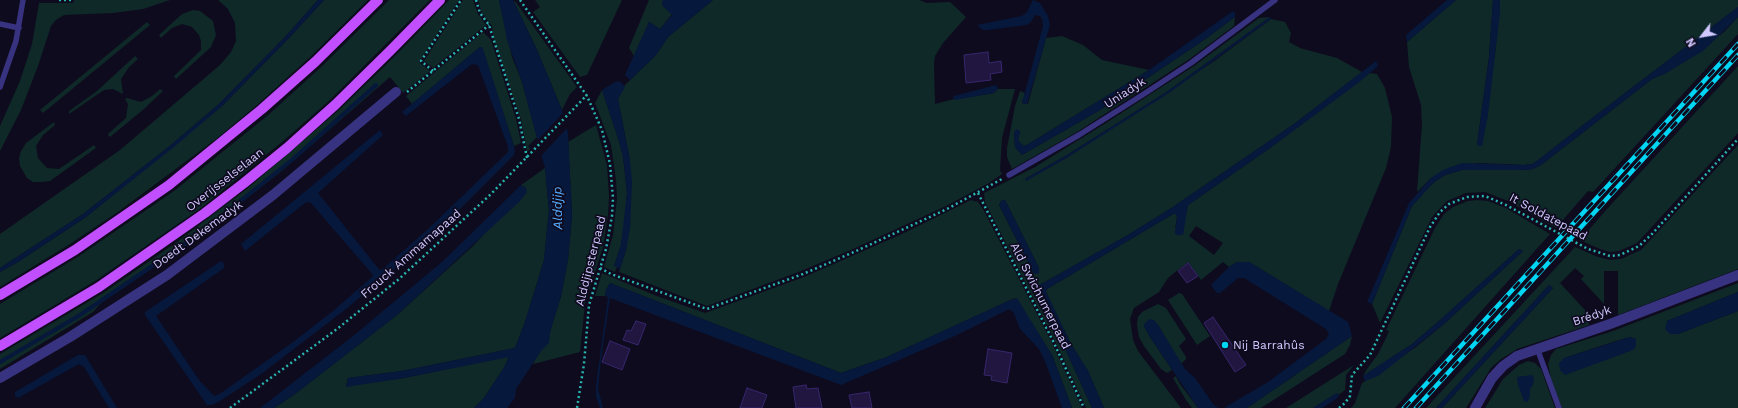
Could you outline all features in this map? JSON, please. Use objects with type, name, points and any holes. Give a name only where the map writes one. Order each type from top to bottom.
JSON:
[{"type":"main road","points":[[0,295],[75,250],[169,184],[262,109],[315,62],[378,0]]},
{"type":"main road","name":"Overijsselselaan","points":[[0,346],[105,283],[205,213],[244,183],[287,148],[335,105],[440,0]]},
{"type":"street","name":"Doedt Dekemadyk","points":[[0,378],[70,337],[166,275],[273,195],[396,92]]},
{"type":"street","name":"Brédyk","points":[[1475,408],[1492,378],[1503,366],[1517,356],[1610,324],[1738,275]]},
{"type":"lane","points":[[0,87],[19,28],[24,0]]},
{"type":"lane","name":"Uniadyk","points":[[1009,175],[1079,135],[1147,92],[1204,53],[1275,0]]},
{"type":"lane","points":[[0,24],[19,28]]},
{"type":"lane","points":[[1537,348],[1559,408]]},
{"type":"path","points":[[59,0],[71,0]]},
{"type":"path","points":[[433,71],[421,61],[461,0]]},
{"type":"path","points":[[476,0],[480,13],[489,25],[519,120],[527,158]]},
{"type":"path","name":"Alddjipsterpaad","points":[[520,0],[586,95],[602,130],[608,152],[612,180],[611,222],[606,249],[589,305],[584,364],[577,408]]},
{"type":"path","points":[[396,92],[403,95],[489,25]]},
{"type":"path","name":"Frouck Ammamapaad","points":[[230,408],[338,329],[399,279],[491,194],[586,95]]},
{"type":"path","name":"It Soldatepaad","points":[[1339,408],[1350,396],[1352,375],[1370,355],[1430,227],[1440,212],[1449,204],[1467,197],[1485,196],[1506,205],[1588,249],[1610,256],[1620,255],[1639,246],[1652,234],[1738,139]]},
{"type":"path","points":[[600,268],[611,274],[707,309],[802,274],[847,255],[914,225],[978,193],[1009,175]]},
{"type":"path","name":"Ald Swichumerpaad","points":[[978,193],[1054,344],[1084,408]]},
{"type":"green space","points":[[74,0],[170,0],[143,9],[113,13],[64,15],[56,20],[51,26],[38,66],[21,110],[0,151],[0,126],[20,81],[32,44],[39,3],[73,3]]},
{"type":"green space","points":[[218,0],[318,0],[286,36],[219,104],[171,145],[83,214],[0,268],[0,234],[120,150],[220,65],[231,52],[236,41],[235,23],[228,9]]},
{"type":"green space","points":[[324,0],[368,0],[309,58],[257,105],[216,139],[118,212],[70,244],[0,287],[0,272],[18,262],[86,217],[222,106]]},
{"type":"green space","points":[[389,0],[430,0],[330,100],[282,142],[201,208],[95,281],[0,338],[0,304],[79,256],[174,191],[267,116],[320,68]]},
{"type":"green space","points":[[449,0],[459,0],[419,62],[430,71],[403,93],[390,77],[283,170],[190,243],[101,303],[93,312],[0,369],[0,354],[103,293],[177,242],[248,188],[339,110],[394,57]]},
{"type":"green space","points":[[463,0],[473,0],[478,14],[486,25],[433,68],[424,61]]},
{"type":"green space","points":[[478,0],[499,0],[512,57],[522,82],[537,137],[528,146],[530,149],[527,152],[521,120],[494,39],[492,26],[482,13]]},
{"type":"green space","points":[[535,0],[622,0],[587,75],[580,77],[533,12],[540,7]]},
{"type":"green space","points":[[649,0],[663,0],[662,5],[672,14],[660,29],[649,22],[634,56],[629,48]]},
{"type":"green space","points":[[713,0],[919,0],[927,3],[950,2],[966,17],[943,43],[935,56],[935,104],[954,99],[994,93],[998,89],[1015,89],[1002,138],[1000,170],[1002,174],[989,183],[946,206],[853,249],[801,271],[707,306],[619,272],[626,250],[630,161],[618,99],[624,86],[656,55],[668,37]]},
{"type":"green space","points":[[1456,0],[1493,0],[1489,57],[1477,145],[1495,55],[1500,0],[1738,0],[1738,7],[1532,164],[1477,163],[1431,178],[1417,192],[1422,124],[1421,105],[1409,67],[1407,42]]},
{"type":"green space","points":[[515,1],[577,87],[570,94],[562,110],[537,50],[514,2]]},
{"type":"green space","points":[[193,10],[200,11],[213,21],[216,35],[211,47],[176,79],[174,76],[201,50],[199,35],[192,27],[182,24],[172,28],[161,38],[159,35],[182,14]]},
{"type":"green space","points":[[1235,17],[1234,26],[1188,60],[1077,132],[1012,169],[1007,157],[1007,148],[1015,106],[1020,91],[1025,93],[1022,103],[1028,104],[1046,38],[1062,36],[1083,45],[1102,60],[1149,70],[1027,145],[1023,146],[1018,140],[1020,131],[1014,133],[1015,147],[1022,155],[1100,110],[1204,40]]},
{"type":"green space","points":[[1270,17],[1168,91],[1067,155],[1025,179],[1026,180],[1068,157],[1213,62],[1271,19],[1285,22],[1291,33],[1289,42],[1300,48],[1337,58],[1362,72],[1294,124],[1173,207],[1128,235],[1038,286],[1037,288],[1092,408],[1086,408],[1056,343],[985,202],[984,193],[1035,167],[1106,123],[1194,66],[1259,18]],"holes":[[[1005,200],[1039,268],[1037,274],[1034,274],[999,205],[1001,201]]]},
{"type":"green space","points":[[1738,17],[1738,34],[1593,192],[1588,191],[1556,228],[1508,201],[1485,192],[1466,193],[1447,201],[1432,217],[1380,323],[1372,304],[1412,206],[1433,183],[1445,175],[1462,170],[1524,170],[1533,169],[1541,165],[1652,79],[1666,73],[1724,32]]},
{"type":"green space","points":[[147,22],[150,25],[43,113],[40,110]]},
{"type":"green space","points":[[483,32],[491,40],[516,119],[521,143],[514,146],[482,47],[480,47],[412,104],[406,96]]},
{"type":"green space","points":[[135,56],[138,59],[129,67],[121,79],[123,94],[113,89],[104,90],[69,114],[69,111],[97,91]]},
{"type":"green space","points":[[1738,66],[1738,133],[1637,243],[1619,251],[1610,252],[1580,240],[1607,209]]},
{"type":"green space","points":[[1370,73],[1377,74],[1385,88],[1392,117],[1391,147],[1386,168],[1338,284],[1329,311],[1249,262],[1237,262],[1229,267],[1223,262],[1201,280],[1188,262],[1168,278],[1159,292],[1134,308],[1130,319],[1133,340],[1138,351],[1181,408],[1104,408],[1088,371],[1071,344],[1046,292],[1047,289],[1173,214],[1176,214],[1177,218],[1175,228],[1186,213],[1188,205],[1270,148]],"holes":[[[1196,226],[1223,243],[1214,255],[1189,236]]]},
{"type":"green space","points":[[160,89],[163,91],[144,109],[110,137],[108,135],[126,118],[128,104],[125,99],[127,98],[141,102],[152,96]]},
{"type":"green space","points":[[602,90],[623,156],[627,193],[624,226],[621,245],[614,266],[617,267],[615,272],[604,267],[613,235],[617,199],[611,145],[595,103]]},
{"type":"green space","points":[[54,122],[55,125],[43,135],[36,146],[38,158],[47,168],[59,169],[94,145],[96,148],[50,181],[33,182],[27,178],[20,166],[19,158],[21,151],[26,143]]},
{"type":"green space","points":[[596,125],[607,165],[609,197],[608,215],[603,247],[585,304],[580,352],[533,364],[550,332],[561,296],[568,260],[572,215],[568,142]]},
{"type":"green space","points":[[1738,145],[1738,269],[1618,315],[1618,271],[1604,271],[1604,304],[1581,279],[1584,276],[1575,268],[1560,283],[1585,310],[1589,325],[1517,349],[1501,359],[1491,368],[1466,408],[1442,408],[1553,288],[1549,285],[1436,408],[1426,408],[1575,247],[1598,257],[1610,260],[1621,259],[1641,250]]},
{"type":"green space","points":[[545,168],[549,210],[544,260],[525,322],[515,348],[402,371],[348,378],[346,386],[404,378],[509,356],[505,366],[484,398],[474,408],[274,408],[295,394],[397,315],[473,246],[526,188],[521,185]]},
{"type":"green space","points":[[971,200],[978,202],[983,209],[1053,345],[1082,408],[1072,408],[1052,355],[1015,298],[887,357],[841,373],[610,283],[606,290],[605,296],[595,296],[602,273],[654,295],[705,313],[804,277],[902,234]]},
{"type":"green space","points":[[1468,201],[1488,201],[1506,208],[1550,234],[1395,408],[1351,408],[1355,403],[1362,383],[1416,347],[1444,324],[1523,251],[1519,249],[1412,344],[1363,376],[1378,354],[1386,338],[1389,331],[1386,330],[1435,228],[1444,214],[1453,207]]},
{"type":"green space","points":[[1738,283],[1738,292],[1667,321],[1678,334],[1738,311],[1738,408],[1562,408],[1551,379],[1548,364],[1551,355],[1556,349],[1613,331]],"holes":[[[1630,337],[1636,339],[1564,358]]]},
{"type":"green space","points":[[1179,293],[1182,294],[1210,336],[1197,345],[1168,300]]},
{"type":"green space","points":[[1158,304],[1166,308],[1186,339],[1179,346],[1186,357],[1181,364],[1158,325],[1144,326],[1172,370],[1167,373],[1161,369],[1144,346],[1139,337],[1137,325],[1138,317],[1142,312]]},
{"type":"green space","points":[[1352,336],[1350,345],[1345,354],[1261,408],[1247,408]]},
{"type":"green space","points":[[1528,361],[1535,363],[1541,369],[1555,408],[1485,408],[1503,379],[1519,365]]},
{"type":"green space","points":[[1354,365],[1346,375],[1345,390],[1338,395],[1337,393],[1313,408],[1286,408]]},
{"type":"green space","points":[[1176,376],[1180,384],[1198,408],[1192,408],[1186,400],[1173,378]]},
{"type":"water","points":[[318,0],[324,0],[222,106],[174,147],[86,217],[18,262],[0,272],[0,268],[83,214],[171,145],[219,104],[286,36]]},
{"type":"water","name":"Alddjip","points":[[499,0],[513,0],[537,50],[562,110],[568,133],[572,215],[568,260],[561,296],[550,332],[549,343],[541,351],[516,389],[515,398],[507,408],[474,408],[484,398],[505,366],[509,357],[404,378],[346,387],[348,378],[402,371],[515,348],[525,322],[544,260],[549,210],[545,168],[522,82],[506,37]]},
{"type":"water","points":[[663,0],[713,0],[668,37],[656,55],[630,80],[625,75],[649,22],[660,29],[672,15],[662,5]]},
{"type":"water","points":[[1033,0],[1040,3],[1048,16],[1050,25],[1027,104],[1025,104],[1022,103],[1043,26],[1042,19],[1040,16],[1035,15],[1031,22],[1027,25],[987,30],[983,30],[977,25],[1022,16],[1027,12]]},
{"type":"water","points":[[1447,0],[1456,0],[1407,42],[1406,35]]},
{"type":"water","points":[[1493,0],[1500,0],[1500,12],[1488,115],[1482,146],[1477,145],[1489,57]]},
{"type":"water","points":[[1738,7],[1738,17],[1703,51],[1666,73],[1652,79],[1541,165],[1533,169],[1524,170],[1462,170],[1445,175],[1433,183],[1412,206],[1372,304],[1367,302],[1409,203],[1431,178],[1443,170],[1462,163],[1532,164]]},
{"type":"water","points":[[1233,11],[1235,13],[1235,17],[1204,40],[1100,110],[1022,155],[1015,147],[1014,133],[1016,129],[1020,131],[1018,140],[1024,146],[1027,145],[1149,70]]},
{"type":"water","points":[[1270,17],[1271,19],[1169,93],[1068,157],[1026,181],[1025,179],[1067,155],[1168,91]]},
{"type":"water","points":[[480,47],[482,47],[484,52],[514,146],[515,152],[513,156],[458,211],[404,261],[346,309],[264,372],[220,401],[212,405],[207,405],[145,315],[145,312],[221,261],[224,264],[224,268],[156,316],[199,380],[214,396],[221,393],[293,342],[333,311],[373,275],[311,203],[306,202],[245,251],[241,244],[380,130],[383,135],[318,193],[377,267],[380,270],[384,268],[428,229],[508,152],[508,147],[478,65],[472,64],[406,116],[402,112]]},
{"type":"water","points":[[1376,61],[1378,66],[1358,83],[1270,148],[1188,205],[1183,235],[1177,235],[1175,233],[1177,218],[1176,214],[1173,214],[1047,289],[1046,292],[1071,344],[1088,371],[1104,408],[1092,408],[1037,288],[1038,286],[1128,235],[1173,207],[1294,124]]},
{"type":"water","points":[[617,81],[621,82],[625,87],[618,99],[630,161],[632,182],[630,228],[626,250],[620,269],[614,266],[621,245],[627,193],[623,156],[602,90]]},
{"type":"water","points":[[996,85],[998,89],[994,93],[955,100],[953,97],[954,96]]},
{"type":"water","points":[[521,185],[526,188],[527,192],[519,202],[397,315],[295,394],[274,408],[260,408],[353,336],[442,262]]},
{"type":"water","points":[[1005,200],[1039,268],[1039,273],[1037,274],[1034,274],[999,205],[1001,201]]},
{"type":"water","points":[[1519,249],[1523,251],[1444,324],[1378,376],[1365,381],[1363,376],[1412,344]]},
{"type":"water","points":[[1237,262],[1249,262],[1348,322],[1352,336],[1247,408],[1224,408],[1268,382],[1326,339],[1329,334],[1326,329],[1244,278],[1238,278],[1220,293],[1217,293],[1211,285],[1229,267]]},
{"type":"water","points":[[610,283],[841,373],[887,357],[1017,298],[1052,355],[1072,408],[1062,408],[1045,361],[1039,349],[1020,329],[1014,313],[1009,309],[957,335],[841,385],[610,298],[598,388],[603,408],[600,408],[596,397],[596,385],[608,297],[605,296],[606,290]]},
{"type":"water","points":[[1549,285],[1553,288],[1442,408],[1436,408]]},
{"type":"water","points":[[1738,292],[1738,311],[1678,334],[1670,334],[1665,329],[1667,321]]},
{"type":"water","points":[[1150,319],[1154,320],[1158,325],[1185,369],[1195,378],[1213,404],[1218,408],[1198,408],[1144,326]]},
{"type":"water","points":[[1630,337],[1636,339],[1636,346],[1633,350],[1565,375],[1560,370],[1559,363],[1564,358]]},
{"type":"water","points":[[78,355],[85,355],[117,408],[109,408],[84,367],[79,364],[18,398],[15,396],[15,392]]},
{"type":"water","points":[[1532,375],[1534,378],[1533,385],[1530,389],[1528,402],[1524,401],[1518,385],[1517,377]]},
{"type":"water","points":[[1337,393],[1339,396],[1336,399],[1322,408],[1313,408]]},
{"type":"pier","points":[[564,112],[568,127],[539,158],[536,142]]},
{"type":"building","points":[[988,52],[989,63],[1001,61],[1002,72],[990,74],[991,80],[966,83],[964,55]]},
{"type":"building","points":[[1188,263],[1198,276],[1187,283],[1178,271]]},
{"type":"building","name":"Nij Barrahûs","points":[[1213,317],[1246,365],[1235,372],[1204,323]]},
{"type":"building","points":[[636,321],[646,324],[638,345],[623,340],[627,330],[631,331]]},
{"type":"building","points":[[610,341],[630,349],[622,370],[602,362]]},
{"type":"building","points":[[988,349],[1012,353],[1007,383],[991,380],[992,376],[984,375]]},
{"type":"building","points":[[806,385],[807,389],[818,388],[822,408],[796,408],[793,387]]},
{"type":"building","points":[[747,388],[767,395],[762,408],[740,408]]},
{"type":"building","points":[[869,392],[872,408],[852,408],[849,395]]},
{"type":"waterway","points":[[0,362],[80,315],[195,237],[292,160],[376,85]]},
{"type":"railway","points":[[1404,408],[1738,44]]},
{"type":"railway","points":[[1416,408],[1738,55]]},
{"type":"place","name":"Nij Barrahûs","points":[[1225,345]]}]
